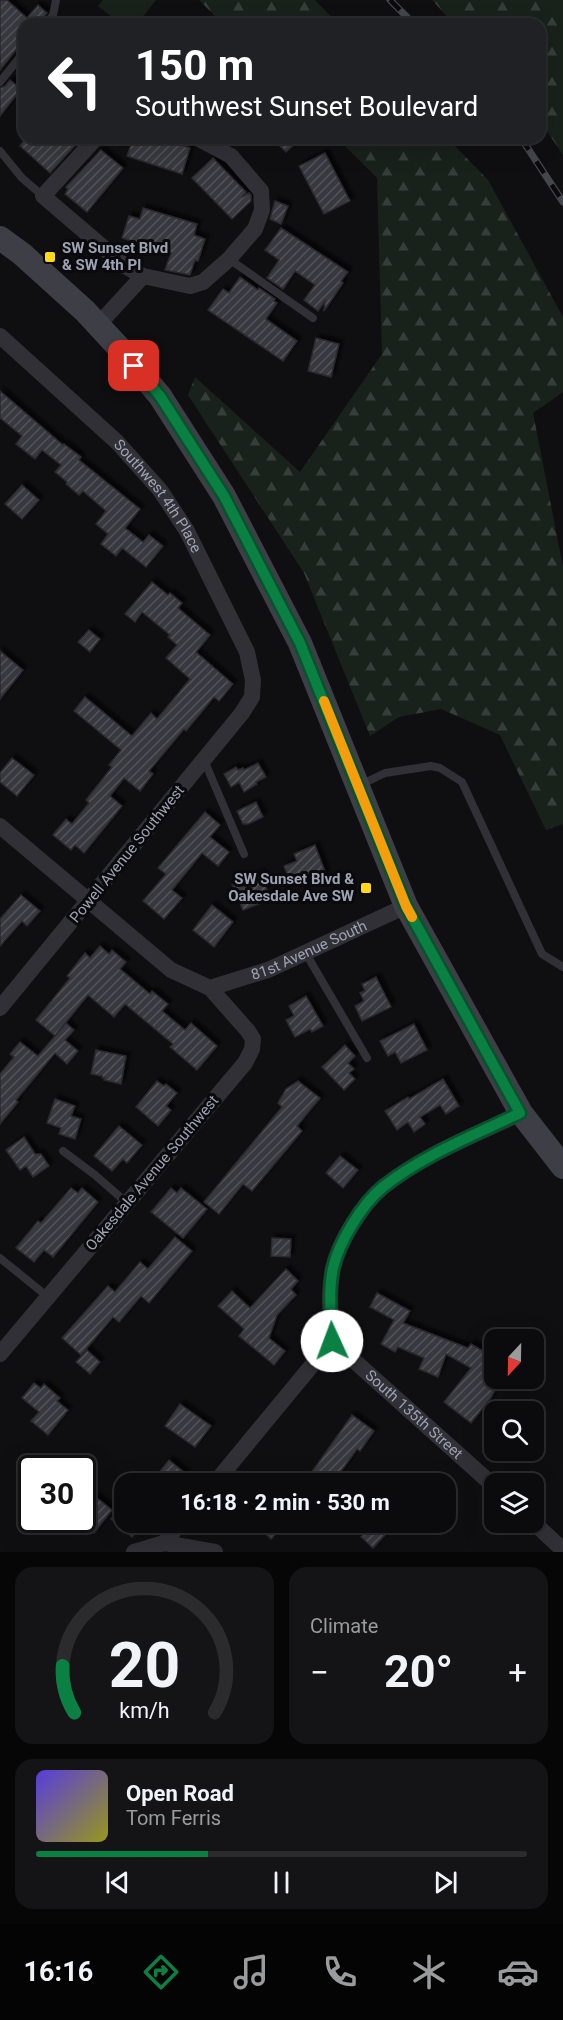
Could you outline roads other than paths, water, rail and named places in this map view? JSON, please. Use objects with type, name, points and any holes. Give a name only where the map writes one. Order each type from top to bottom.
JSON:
[{"type":"main road","points":[[0,237],[85,311],[160,396],[224,496],[300,643],[406,906],[520,1113],[563,1167]]},
{"type":"street","points":[[91,144],[43,196],[125,266],[143,276],[190,286],[203,282],[229,259],[255,229],[262,210],[261,191],[231,156],[208,144]]},
{"type":"street","points":[[98,325],[143,276]]},
{"type":"street","name":"Southwest 4th Place","points":[[1,338],[117,442],[160,490],[187,531],[247,652],[253,680],[252,697]]},
{"type":"street","name":"Powell Avenue Southwest","points":[[0,1008],[242,713],[252,697]]},
{"type":"street","points":[[0,826],[171,970],[210,988]]},
{"type":"street","name":"81st Avenue South","points":[[210,988],[268,970],[406,906]]},
{"type":"street","name":"Oakesdale Avenue Southwest","points":[[0,1354],[245,1063],[252,1049],[253,1039],[210,988]]},
{"type":"street","points":[[222,1473],[332,1341],[330,1292],[334,1266],[345,1239],[360,1214],[382,1188],[420,1162],[520,1113]]},
{"type":"street","name":"South 135th Street","points":[[332,1341],[484,1477]]},
{"type":"street","points":[[544,1532],[563,1550]]},
{"type":"street","points":[[164,1543],[172,1533]]},
{"type":"street","points":[[134,1552],[164,1543],[215,1552]]},
{"type":"lane","points":[[51,18],[56,0]]},
{"type":"lane","points":[[0,82],[18,60]]},
{"type":"lane","points":[[0,151],[22,178],[43,196]]},
{"type":"lane","points":[[229,259],[313,318]]},
{"type":"lane","points":[[204,759],[244,854]]},
{"type":"lane","points":[[358,786],[385,773],[431,766],[440,768],[462,782],[542,954],[563,967]]},
{"type":"lane","points":[[305,952],[367,1059]]},
{"type":"lane","points":[[63,1152],[95,1175],[127,1203]]},
{"type":"lane","points":[[0,1258],[48,1297]]},
{"type":"railway","points":[[390,0],[408,18]]},
{"type":"railway","points":[[525,144],[563,202]]},
{"type":"place","name":"SW Sunset Blvd & SW 4th Pl","points":[[50,257]]},
{"type":"place","name":"SW Sunset Blvd & Oakesdale Ave SW","points":[[366,888]]}]
